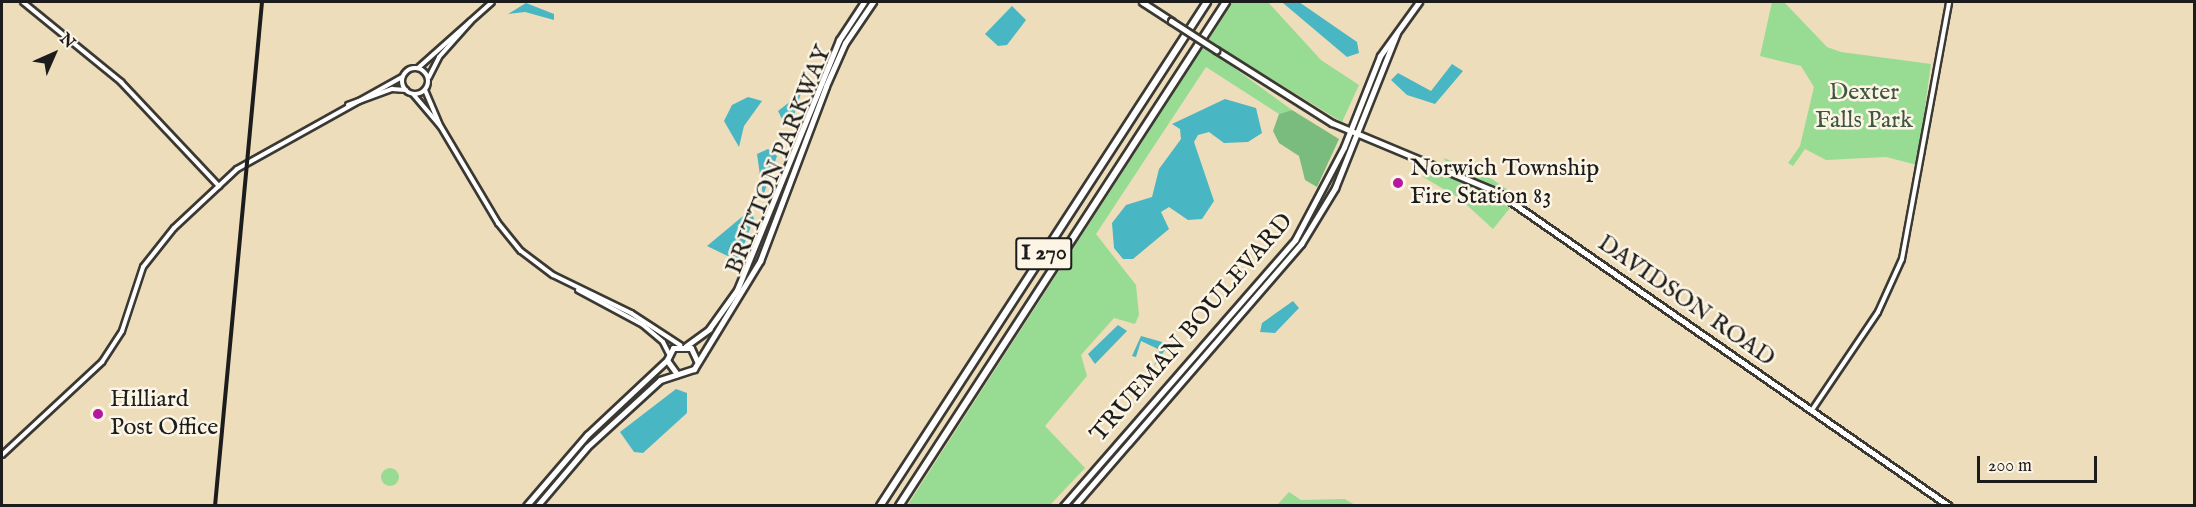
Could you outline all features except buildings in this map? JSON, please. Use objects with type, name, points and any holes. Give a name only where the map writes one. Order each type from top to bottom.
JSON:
[{"type":"highway","name":"I 270","points":[[880,506],[1208,2]]},
{"type":"highway","name":"I 270","points":[[899,506],[1226,2]]},
{"type":"main road","name":"BRITTON PARKWAY","points":[[668,357],[709,330],[737,290],[838,40],[864,2]]},
{"type":"main road","name":"BRITTON PARKWAY","points":[[697,361],[760,261],[826,86],[845,43],[873,2]]},
{"type":"main road","name":"DAVIDSON ROAD","points":[[1142,2],[1351,132],[1489,187],[1949,506]]},
{"type":"main road","points":[[1398,31],[1419,2]]},
{"type":"main road","name":"TRUEMAN BOULEVARD","points":[[1063,506],[1295,240],[1351,132],[1380,56],[1398,31]]},
{"type":"main road","name":"TRUEMAN BOULEVARD","points":[[1074,506],[1301,244],[1358,135],[1398,31]]},
{"type":"main road","points":[[537,506],[615,421],[660,380],[691,372],[697,361],[683,346]]},
{"type":"main road","points":[[525,506],[587,435],[668,357],[678,374]]},
{"type":"street","points":[[23,2],[121,82],[219,186]]},
{"type":"street","points":[[2,455],[102,362],[122,331],[148,259],[237,169],[417,68],[492,2]]},
{"type":"street","points":[[1812,410],[1878,312],[1902,259],[1948,2]]},
{"type":"street","points":[[473,18],[439,57],[425,90],[441,127],[507,236],[538,265],[643,326],[663,342],[668,357]]},
{"type":"street","points":[[417,68],[429,79]]},
{"type":"street","points":[[402,77],[405,90]]},
{"type":"street","points":[[348,105],[405,90],[413,94],[441,127]]},
{"type":"street","points":[[413,94],[425,90]]},
{"type":"street","points":[[567,283],[631,313],[683,346]]},
{"type":"green space","points":[[1233,2],[1268,2],[1321,60],[1359,85],[1342,122],[1208,40]]},
{"type":"green space","name":"Dexter Falls Park","points":[[1772,2],[1784,2],[1827,47],[1841,52],[1931,64],[1917,165],[1886,157],[1826,160],[1805,149],[1793,166],[1788,163],[1800,146],[1814,87],[1801,66],[1760,56]]},
{"type":"green space","points":[[1204,46],[1292,110],[1279,114],[1206,67],[1096,234],[1136,285],[1139,315],[1135,324],[1114,318],[1081,355],[1087,376],[1045,426],[1085,468],[1050,505],[907,506]]},
{"type":"green space","points":[[1292,110],[1339,139],[1317,187],[1305,180],[1299,156],[1279,143],[1273,131],[1279,114]]},
{"type":"green space","points":[[1444,158],[1492,179],[1518,197],[1447,165]]},
{"type":"green space","points":[[1427,167],[1468,183],[1510,208],[1493,229],[1459,198],[1423,177]]},
{"type":"green space","points":[[390,468],[396,471],[399,477],[396,483],[390,486],[384,483],[381,477],[384,471]]},
{"type":"green space","points":[[1289,492],[1301,500],[1345,499],[1355,505],[1277,505]]},
{"type":"water","points":[[1299,2],[1357,42],[1359,53],[1347,57],[1283,3]]},
{"type":"water","points":[[526,3],[554,14],[554,20],[525,12],[508,14]]},
{"type":"water","points":[[1012,6],[1026,20],[1007,45],[998,46],[985,34]]},
{"type":"water","points":[[1452,64],[1463,71],[1435,104],[1407,95],[1391,80],[1398,73],[1431,91]]},
{"type":"water","points":[[801,93],[791,125],[785,125],[778,111]]},
{"type":"water","points":[[748,97],[762,101],[744,126],[739,147],[724,121],[732,105]]},
{"type":"water","points":[[1225,99],[1256,108],[1262,133],[1248,142],[1224,143],[1209,132],[1198,135],[1194,142],[1214,201],[1202,219],[1188,220],[1169,207],[1161,212],[1169,229],[1133,259],[1123,259],[1114,248],[1112,223],[1126,205],[1152,197],[1159,169],[1181,139],[1180,129],[1172,124]]},
{"type":"water","points":[[768,149],[777,156],[763,196],[757,154]]},
{"type":"water","points":[[749,211],[754,218],[738,261],[707,246]]},
{"type":"water","points":[[1293,301],[1299,308],[1275,333],[1260,332],[1262,323]]},
{"type":"water","points":[[1118,325],[1127,331],[1095,364],[1088,354]]},
{"type":"water","points":[[1141,336],[1169,344],[1154,366],[1160,350],[1141,341],[1136,357],[1132,356]]},
{"type":"water","points":[[676,389],[687,393],[687,413],[643,453],[634,452],[620,432]]},
{"type":"railway","points":[[215,506],[262,2]]},
{"type":"place","name":"Norwich Township Fire Station 83","points":[[1398,183]]},
{"type":"place","name":"Hilliard Post Office","points":[[98,414]]}]
